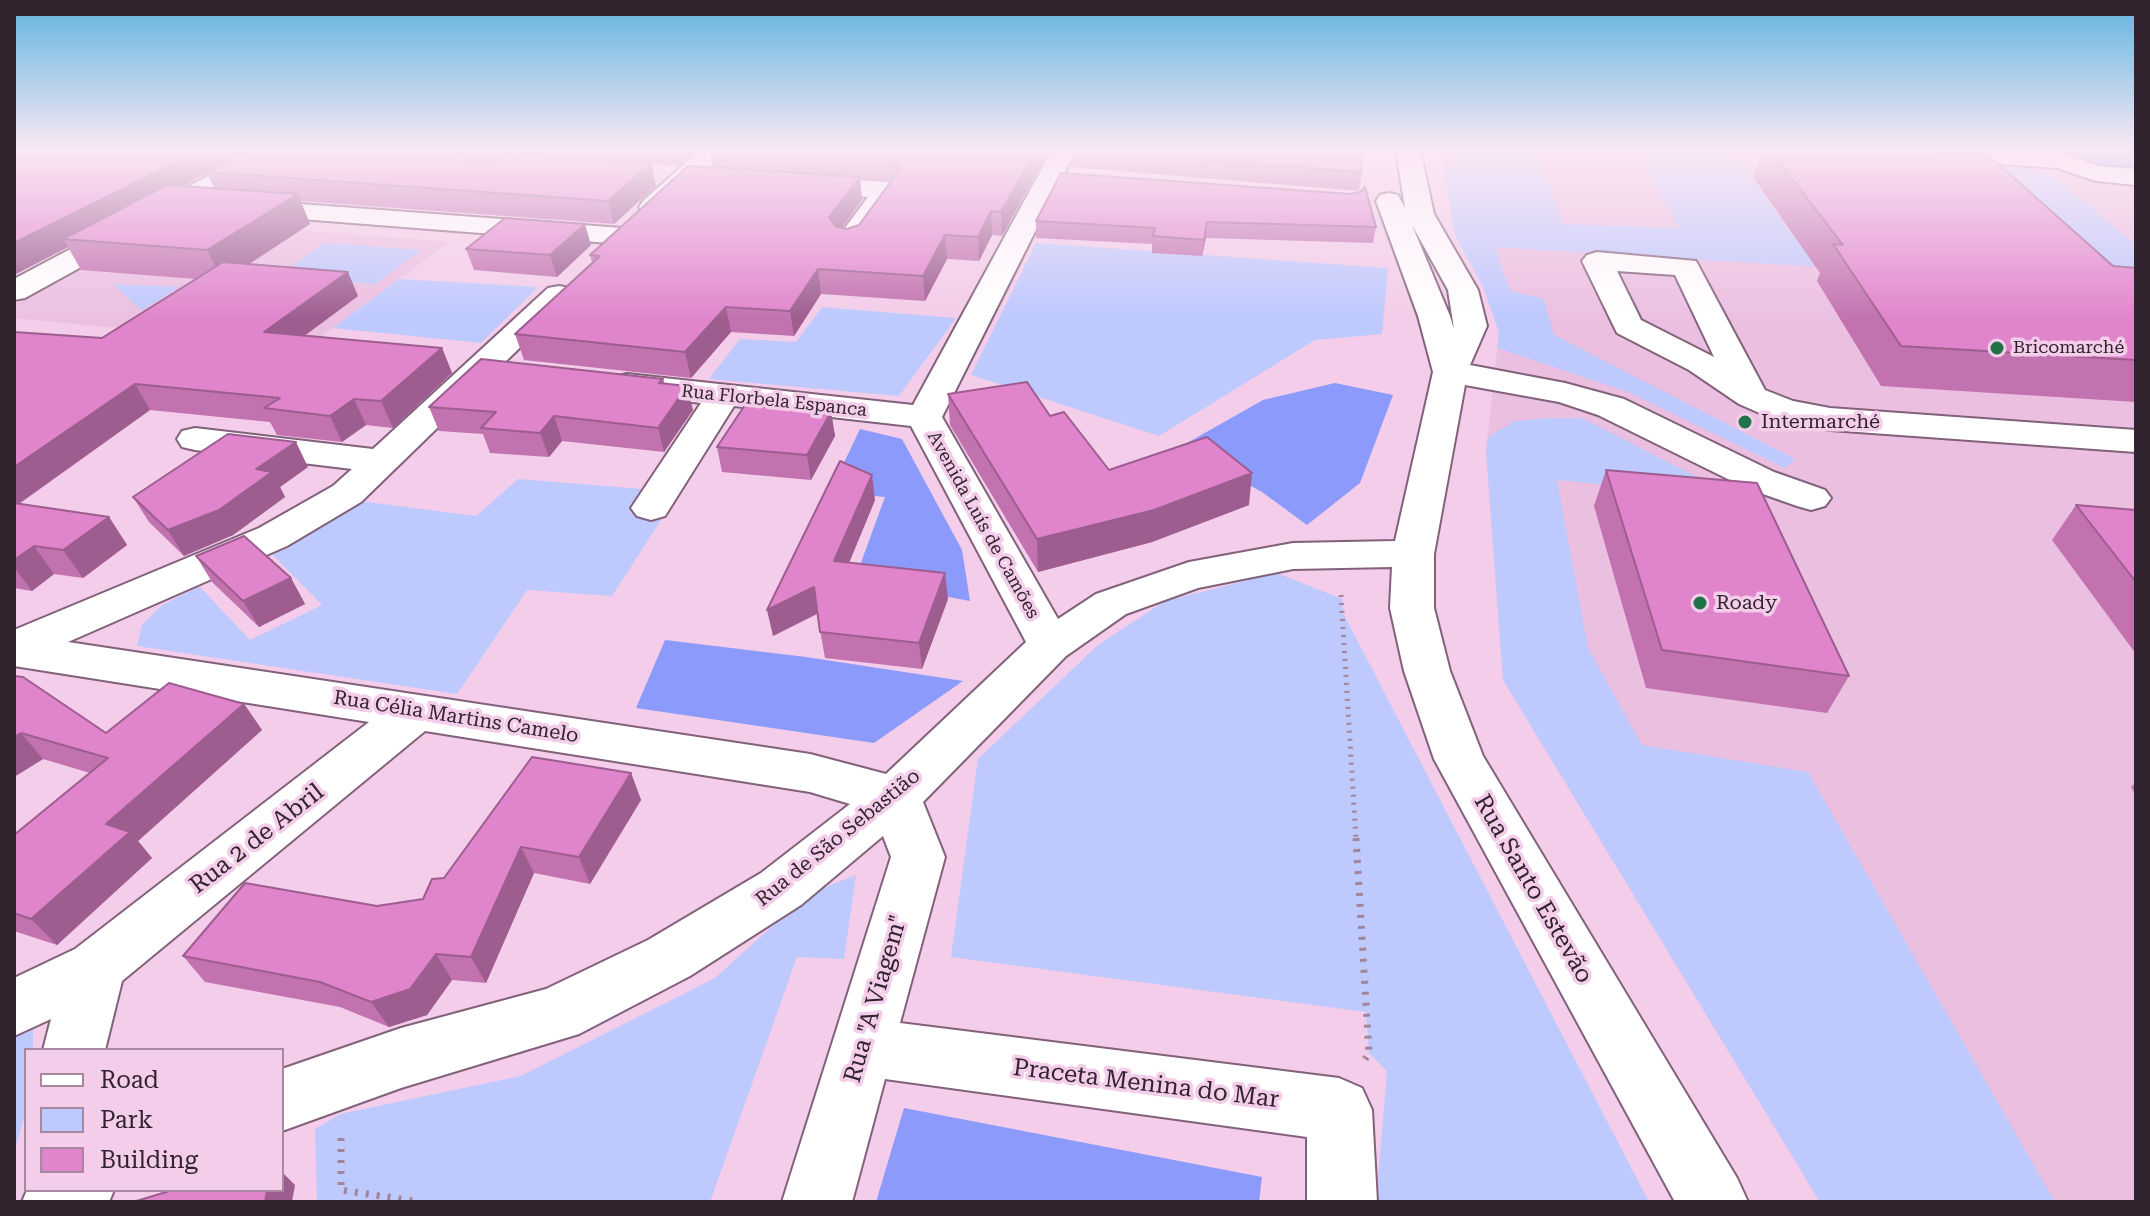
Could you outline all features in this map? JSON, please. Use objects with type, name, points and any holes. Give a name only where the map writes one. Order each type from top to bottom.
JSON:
[{"type":"street","points":[[14,291],[170,207]]},
{"type":"street","points":[[228,207],[622,236]]},
{"type":"street","points":[[14,649],[273,537],[347,494],[653,207]]},
{"type":"street","points":[[849,241],[875,207]]},
{"type":"street","name":"Avenida Luís de Camões","points":[[1044,207],[924,417],[1050,645]]},
{"type":"street","name":"Rua Santo Estevão","points":[[1416,207],[1463,290],[1471,326],[1450,372],[1413,554],[1412,608],[1427,671],[1459,759],[1713,1202]]},
{"type":"street","points":[[1751,397],[1686,267],[1597,261],[1628,326],[1701,363],[1751,397],[1784,410],[1830,419],[2136,441]]},
{"type":"street","points":[[14,270],[47,273]]},
{"type":"street","points":[[482,368],[527,373]]},
{"type":"street","points":[[1450,372],[1565,393],[1611,407],[1760,480],[1811,498]]},
{"type":"street","name":"Rua Florbela Espanca","points":[[588,380],[924,417]]},
{"type":"street","points":[[651,508],[724,395]]},
{"type":"street","points":[[195,439],[382,461]]},
{"type":"street","name":"Rua de São Sebastião","points":[[284,1099],[401,1058],[557,1014],[669,958],[781,889],[895,797],[1050,645],[1111,604],[1189,576],[1293,556],[1413,554]]},
{"type":"street","name":"Rua Célia Martins Camelo","points":[[14,649],[810,773],[895,797]]},
{"type":"street","name":"Rua 2 de Abril","points":[[14,1008],[96,967],[418,710]]},
{"type":"street","name":"Rua \"A Viagem\"","points":[[817,1202],[918,857],[895,797]]},
{"type":"street","points":[[75,1048],[96,967]]},
{"type":"street","name":"Praceta Menina do Mar","points":[[862,1047],[1339,1110]]},
{"type":"street","points":[[1339,1110],[1342,1202]]},
{"type":"street","points":[[57,1202],[76,1192]]},
{"type":"path","points":[[1339,1110],[1369,1053],[1340,554]]},
{"type":"path","points":[[340,1080],[341,1190],[420,1202]]},
{"type":"shaded area","points":[[1450,207],[2136,207],[2136,1202],[1820,1202],[1503,680],[1486,451],[1499,332],[1484,288],[1455,235]]},
{"type":"shaded area","points":[[166,219],[449,242],[308,346],[14,318],[14,305]]},
{"type":"shaded area","points":[[1335,383],[1393,395],[1360,483],[1307,525],[1262,492],[1180,447],[1263,400]]},
{"type":"shaded area","points":[[860,429],[902,439],[962,550],[970,601],[855,579],[885,497],[830,492]]},
{"type":"shaded area","points":[[665,640],[963,681],[874,743],[636,708]]},
{"type":"shaded area","points":[[904,1108],[1262,1177],[1259,1202],[876,1202]]},
{"type":"green space","points":[[1450,207],[1557,207],[1563,224],[1679,228],[1667,207],[1772,207],[1792,236],[2032,250],[1990,207],[2090,207],[2136,245],[2136,286],[1495,247],[1510,291],[1543,298],[1554,335],[1795,459],[1785,468],[1628,392],[1497,348],[1499,332],[1484,289],[1455,235]]},
{"type":"green space","points":[[325,243],[421,250],[376,284],[277,277]]},
{"type":"green space","points":[[1036,243],[1388,268],[1382,334],[1315,340],[1159,436],[971,375]]},
{"type":"green space","points":[[399,279],[538,287],[481,343],[333,328]]},
{"type":"green space","points":[[113,284],[179,287],[142,311]]},
{"type":"green space","points":[[822,307],[956,318],[899,396],[709,379],[740,339],[796,342]]},
{"type":"green space","points":[[1582,418],[1715,486],[1723,496],[1557,480],[1588,648],[1642,745],[1808,772],[2055,1202],[1820,1202],[1503,680],[1486,451],[1488,437],[1515,421]]},
{"type":"green space","points":[[518,479],[679,492],[612,596],[527,590],[457,694],[137,646],[142,625],[161,606],[199,586],[250,640],[322,605],[271,553],[360,501],[476,516]]},
{"type":"green space","points":[[1277,573],[1342,599],[1343,613],[1649,1202],[1376,1202],[1387,1071],[1369,1053],[1366,1012],[951,957],[978,759],[1098,645],[1165,601]]},
{"type":"green space","points":[[856,875],[844,959],[797,957],[710,1202],[317,1202],[315,1129],[340,1114],[521,1076],[715,978],[808,894]]},
{"type":"green space","points":[[33,1028],[33,1048],[24,1048],[24,1116],[14,1154],[14,1037]]},
{"type":"building","points":[[14,207],[87,207],[14,243]]},
{"type":"building","points":[[125,207],[277,207],[207,250],[63,239]]},
{"type":"building","points":[[643,207],[837,207],[829,217],[835,226],[847,229],[859,225],[872,207],[1004,207],[1001,212],[991,211],[978,237],[945,235],[923,276],[818,269],[790,311],[726,307],[685,352],[515,334],[600,256],[590,255]]},
{"type":"building","points":[[1043,207],[1370,207],[1376,227],[1207,222],[1204,240],[1153,236],[1155,228],[1036,221]]},
{"type":"building","points":[[1814,207],[2046,207],[2113,266],[2136,268],[2136,360],[1901,346],[1833,244],[1843,245]]},
{"type":"building","points":[[505,218],[585,224],[550,255],[466,249]]},
{"type":"building","points":[[223,262],[348,272],[264,332],[442,348],[381,401],[354,399],[330,416],[264,408],[280,398],[135,384],[14,467],[14,332],[102,338]]},
{"type":"building","points":[[481,359],[663,379],[659,383],[687,386],[658,428],[554,416],[540,433],[481,428],[496,412],[429,407]]},
{"type":"building","points":[[1027,382],[1050,416],[1064,412],[1109,470],[1207,437],[1252,473],[1154,510],[1037,539],[948,394]]},
{"type":"building","points":[[745,405],[831,412],[807,455],[717,447]]},
{"type":"building","points":[[228,434],[296,442],[256,469],[272,472],[219,510],[168,530],[133,497]]},
{"type":"building","points":[[840,461],[872,475],[834,561],[945,573],[919,643],[820,632],[814,587],[767,610]]},
{"type":"building","name":"Roady","points":[[1606,470],[1757,483],[1849,676],[1662,650]]},
{"type":"building","points":[[14,503],[109,517],[63,550],[34,546],[14,560]]},
{"type":"building","points":[[2076,505],[2136,510],[2136,582]]},
{"type":"building","points":[[244,536],[291,578],[243,601],[196,556]]},
{"type":"building","points":[[14,676],[23,677],[106,733],[169,683],[244,704],[106,824],[130,832],[31,919],[14,913],[14,835],[108,758],[21,733],[14,737]]},
{"type":"building","points":[[532,757],[631,773],[579,857],[521,847],[471,957],[436,954],[410,989],[371,1002],[320,982],[183,956],[245,883],[377,906],[423,899],[432,879],[444,878]]},
{"type":"building","points":[[166,1192],[267,1192],[265,1202],[133,1202]]},
{"type":"place","name":"Bricomarché","points":[[1997,348]]},
{"type":"place","name":"Intermarché","points":[[1745,422]]},
{"type":"place","name":"Roady","points":[[1700,603]]}]
